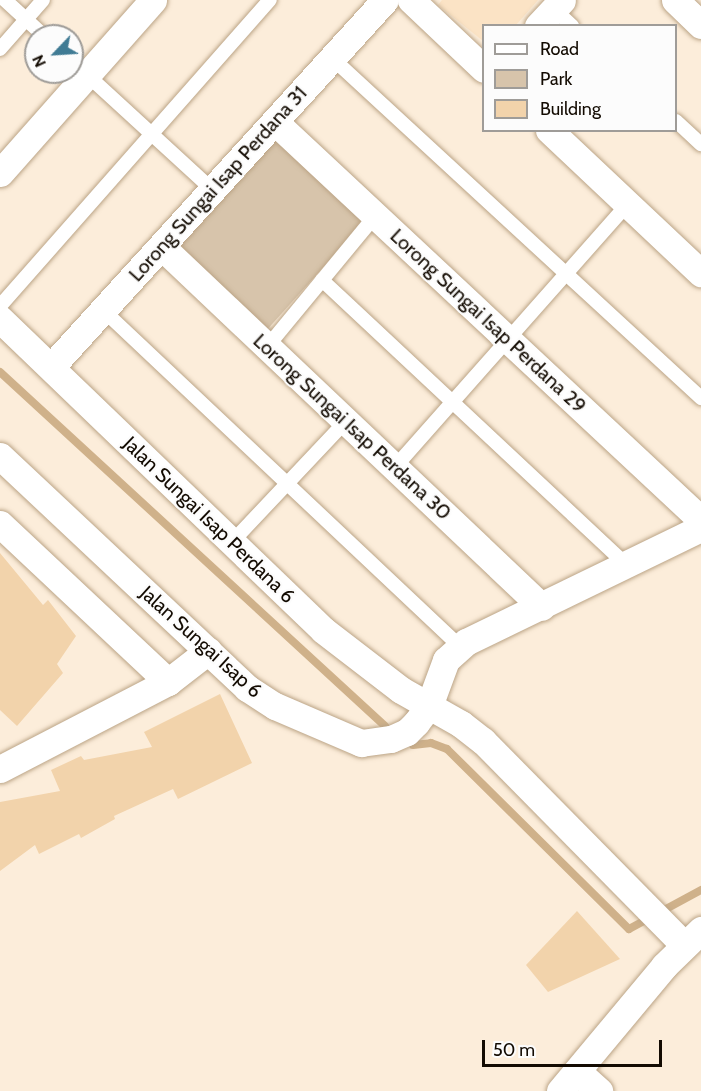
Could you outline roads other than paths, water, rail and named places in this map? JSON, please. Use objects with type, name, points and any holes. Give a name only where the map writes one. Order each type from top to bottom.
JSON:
[{"type":"street","points":[[84,63],[153,0]]},
{"type":"street","name":"Lorong Sungai Isap Perdana 31","points":[[51,367],[385,0]]},
{"type":"street","points":[[411,0],[482,68]]},
{"type":"street","points":[[675,0],[701,25]]},
{"type":"street","points":[[0,173],[67,84]]},
{"type":"street","name":"Lorong Sungai Isap Perdana 29","points":[[275,122],[701,520]]},
{"type":"street","points":[[551,132],[698,265]]},
{"type":"street","name":"Lorong Sungai Isap Perdana 30","points":[[162,247],[542,606]]},
{"type":"street","name":"Jalan Sungai Isap Perdana 6","points":[[0,319],[323,630],[385,679],[461,724],[483,741],[692,938]]},
{"type":"street","name":"Jalan Sungai Isap 6","points":[[0,456],[247,688],[275,706],[361,743],[375,743],[406,732],[429,705],[446,660],[460,646]]},
{"type":"street","points":[[0,524],[168,682]]},
{"type":"street","points":[[460,646],[701,528]]},
{"type":"street","points":[[0,769],[168,682],[208,651]]},
{"type":"street","points":[[599,1091],[568,1081],[692,938]]},
{"type":"lane","points":[[5,0],[30,24]]},
{"type":"lane","points":[[0,49],[43,0]]},
{"type":"lane","points":[[0,306],[270,0]]},
{"type":"lane","points":[[332,58],[701,398]]},
{"type":"lane","points":[[84,73],[213,190]]},
{"type":"lane","points":[[677,123],[701,144]]},
{"type":"lane","points":[[395,467],[628,204]]},
{"type":"lane","points":[[267,346],[375,216]]},
{"type":"lane","points":[[322,280],[627,565]]},
{"type":"lane","points":[[103,310],[460,646]]},
{"type":"lane","points":[[232,542],[346,421]]},
{"type":"waterway","points":[[0,372],[385,726]]},
{"type":"waterway","points":[[413,745],[431,743],[447,749],[629,929],[701,890]]}]
